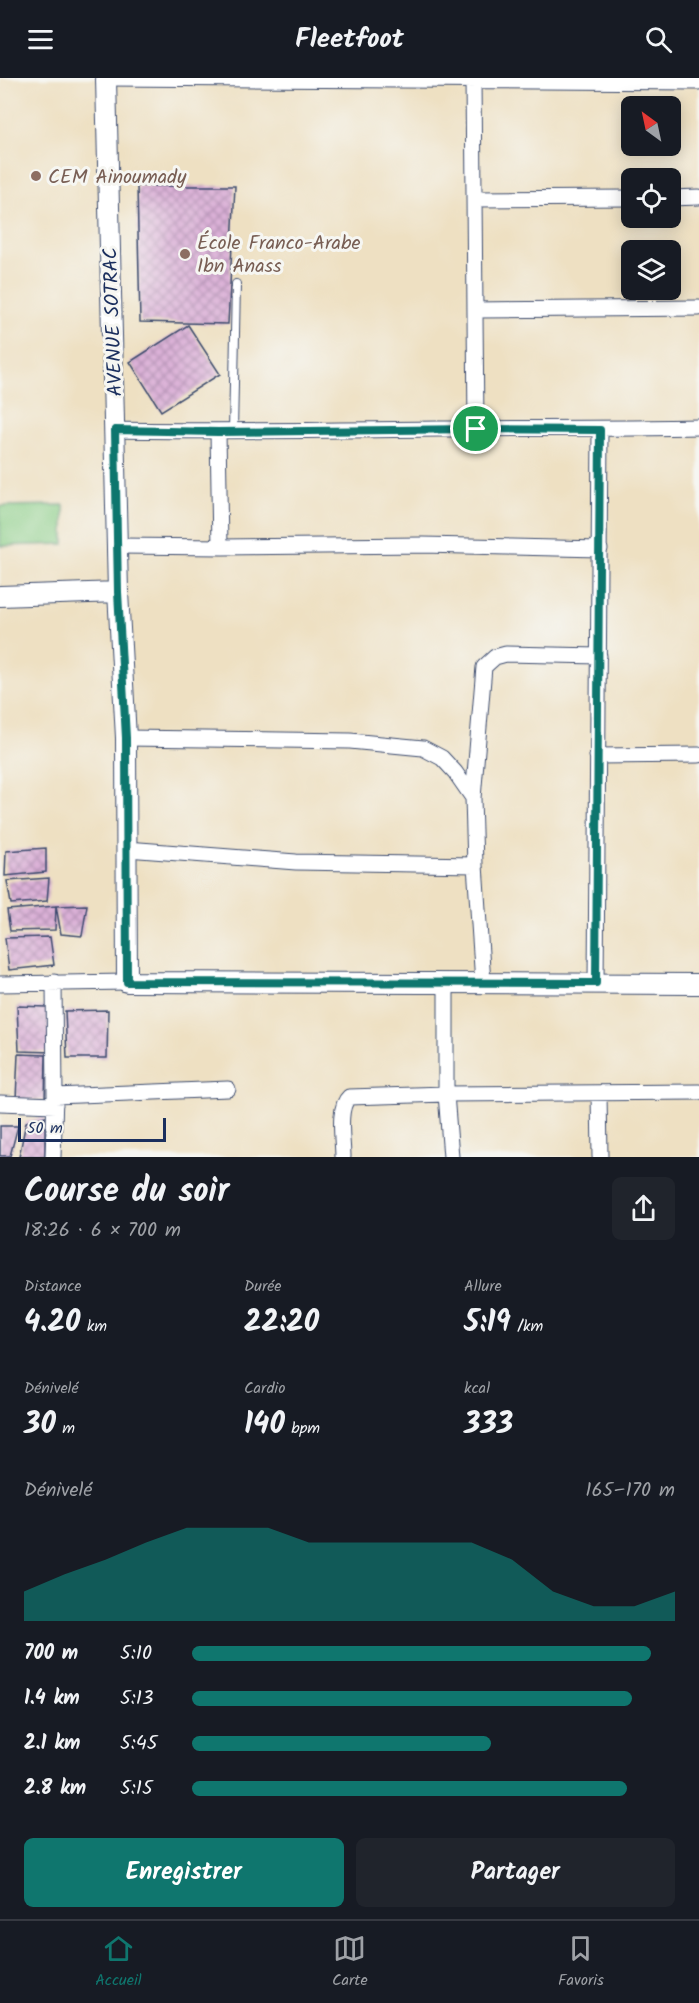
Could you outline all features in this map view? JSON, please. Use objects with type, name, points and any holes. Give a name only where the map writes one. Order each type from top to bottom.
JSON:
[{"type":"street","points":[[106,78],[699,82]]},
{"type":"street","name":"AVENUE SOTRAC","points":[[106,78],[118,592],[126,738],[127,982]]},
{"type":"street","points":[[473,79],[476,429]]},
{"type":"street","points":[[681,198],[699,197]]},
{"type":"street","points":[[474,199],[621,198]]},
{"type":"street","points":[[475,310],[699,308]]},
{"type":"street","points":[[115,430],[226,432],[600,430],[699,427]]},
{"type":"street","points":[[596,983],[600,430]]},
{"type":"street","points":[[220,547],[226,432]]},
{"type":"street","points":[[118,546],[423,545],[600,549]]},
{"type":"street","points":[[0,596],[118,592]]},
{"type":"street","points":[[483,983],[473,798],[484,667],[495,657],[506,654],[599,656]]},
{"type":"street","points":[[126,738],[350,741],[423,748],[442,758],[473,798]]},
{"type":"street","points":[[597,756],[699,755]]},
{"type":"street","points":[[127,849],[296,862],[475,865]]},
{"type":"street","points":[[53,1157],[54,982]]},
{"type":"street","points":[[0,984],[446,982],[699,984]]},
{"type":"street","points":[[446,982],[446,1094],[451,1157]]},
{"type":"street","points":[[0,1103],[228,1089]]},
{"type":"street","points":[[344,1157],[342,1110],[344,1101],[349,1097],[699,1092]]},
{"type":"street","points":[[599,1093],[600,1157]]},
{"type":"lane","points":[[226,432],[236,284]]},
{"type":"green space","points":[[64,505],[64,544],[0,546],[0,506]]},
{"type":"building","name":"École Franco-Arabe Ibn Anass","points":[[137,186],[235,186],[228,324],[140,322]]},
{"type":"building","points":[[188,325],[220,374],[161,411],[130,362]]},
{"type":"building","points":[[46,848],[46,872],[5,876],[6,851]]},
{"type":"building","points":[[49,878],[47,901],[11,904],[7,881]]},
{"type":"building","points":[[87,905],[82,936],[61,934],[56,906]]},
{"type":"building","points":[[56,906],[55,930],[10,931],[7,910]]},
{"type":"building","points":[[50,937],[54,965],[9,970],[5,938]]},
{"type":"building","points":[[17,1006],[47,1007],[52,1052],[19,1051]]},
{"type":"building","points":[[108,1010],[107,1058],[67,1058],[65,1011]]},
{"type":"building","points":[[18,1054],[46,1055],[45,1100],[16,1099]]},
{"type":"building","points":[[45,1116],[45,1157],[19,1157],[26,1122]]},
{"type":"building","points":[[0,1126],[18,1126],[10,1156],[0,1156]]},
{"type":"place","name":"CEM Ainoumady","points":[[36,176]]},
{"type":"place","name":"École Franco-Arabe Ibn Anass","points":[[185,254]]},
{"type":"route","points":[[476,429],[600,430],[596,983],[127,982],[126,738],[118,592],[115,430],[218,432],[476,429]]}]
